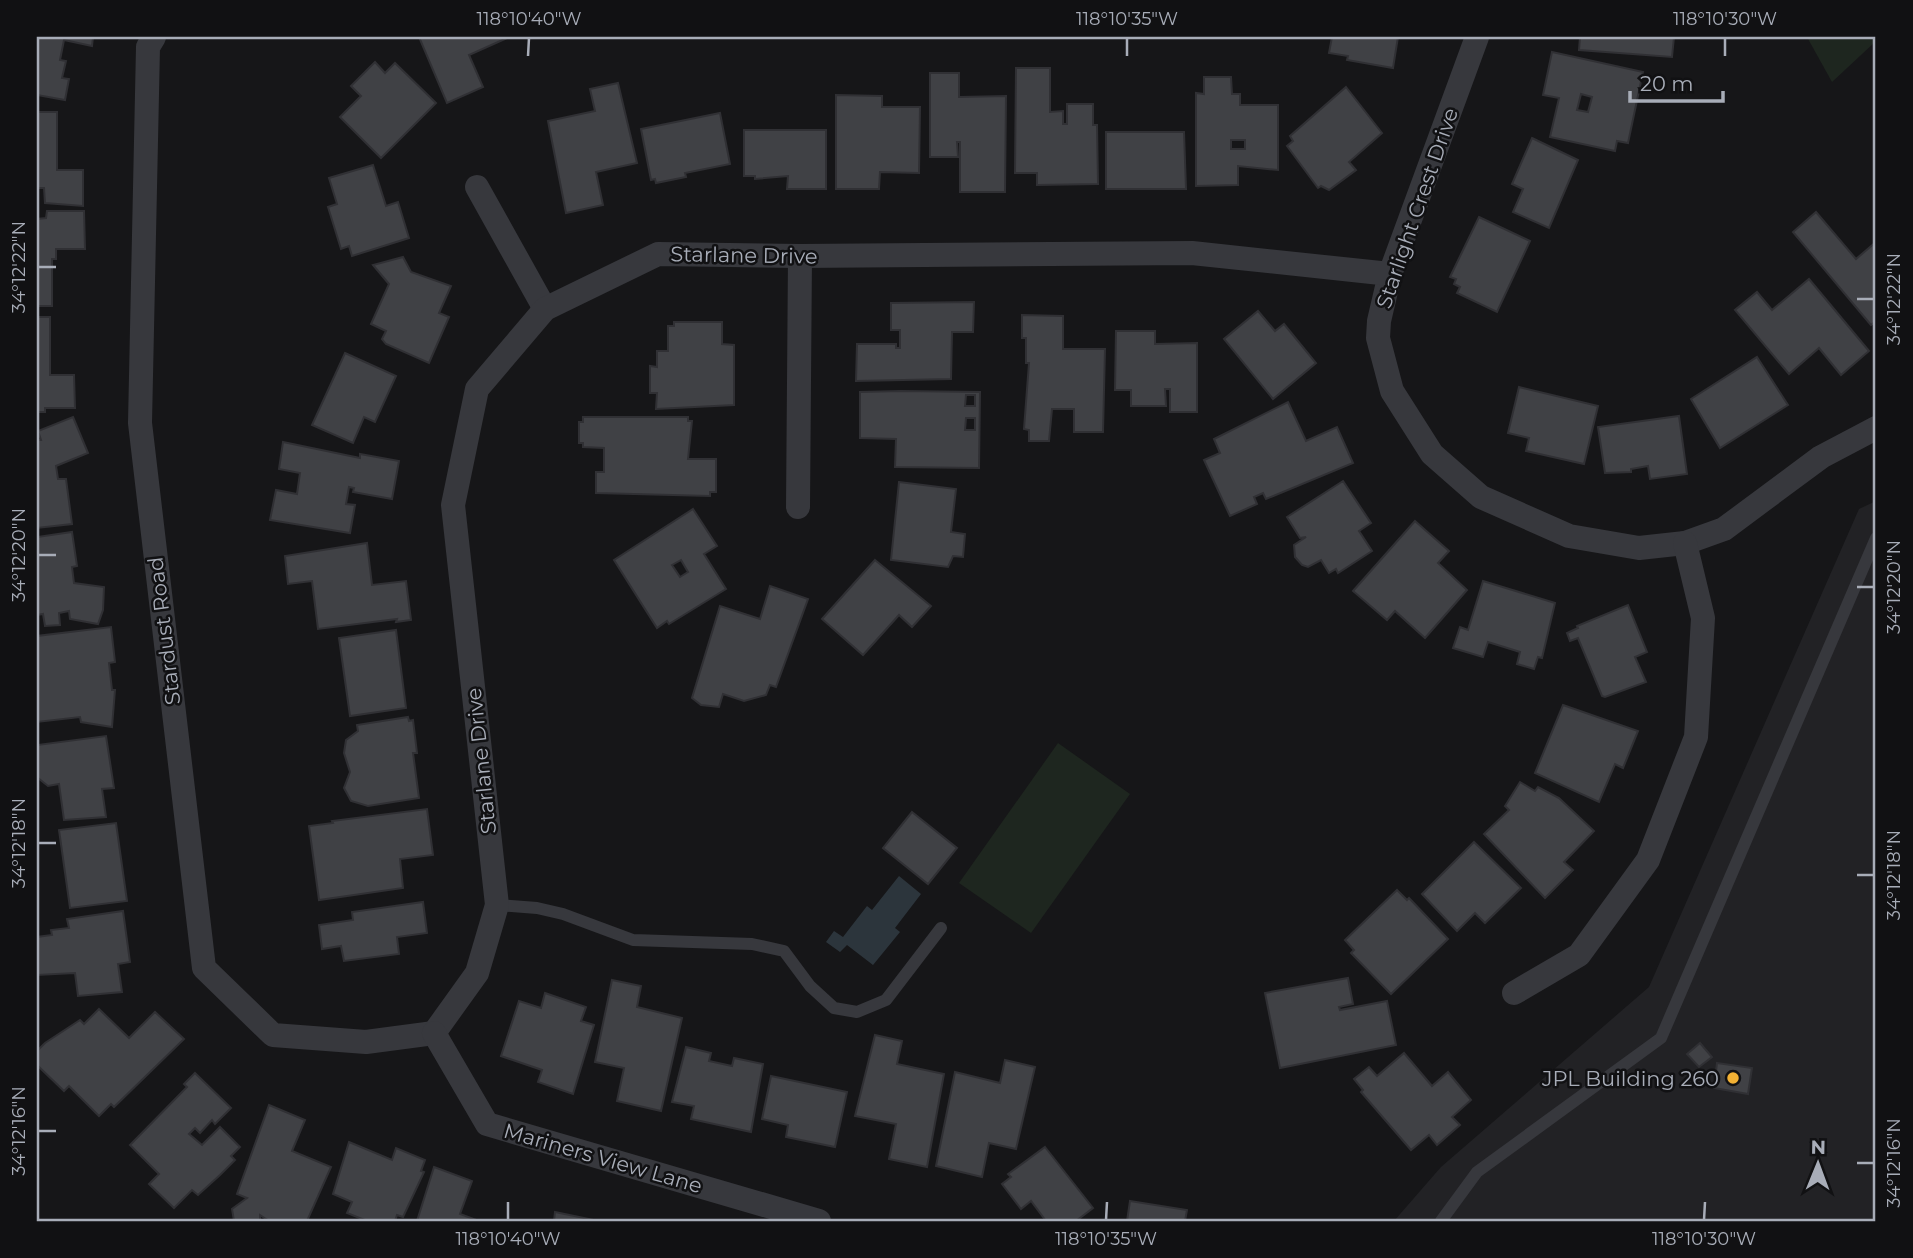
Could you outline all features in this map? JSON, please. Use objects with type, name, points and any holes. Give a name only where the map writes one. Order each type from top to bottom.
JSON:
[{"type":"street","name":"Stardust Road","points":[[154,37],[148,47],[140,423],[204,968],[273,1035],[366,1042],[434,1033]]},
{"type":"street","name":"Starlight Crest Drive","points":[[1477,37],[1390,274],[1378,321],[1378,338],[1392,391],[1432,454],[1480,497],[1569,536],[1639,548],[1685,542],[1724,529],[1821,457],[1876,428]]},
{"type":"street","points":[[477,187],[545,309]]},
{"type":"street","name":"Starlane Drive","points":[[434,1033],[477,973],[497,905],[453,505],[477,389],[545,309],[658,254],[800,256],[1192,253],[1390,274]]},
{"type":"street","points":[[798,507],[800,256]]},
{"type":"street","points":[[1514,993],[1579,955],[1648,860],[1696,737],[1703,618],[1685,542]]},
{"type":"street","name":"Mariners View Lane","points":[[434,1033],[487,1124],[819,1221]]},
{"type":"lane","points":[[1441,1221],[1476,1172],[1661,1038],[1876,538]]},
{"type":"lane","points":[[497,905],[537,908],[563,914],[632,940],[752,944],[783,951],[810,986],[834,1008],[857,1012],[886,1000],[941,928]]},
{"type":"shaded area","points":[[1807,37],[1876,37],[1876,41],[1832,82]]},
{"type":"shaded area","points":[[1876,501],[1876,1221],[1394,1221],[1441,1167],[1649,987],[1859,509]]},
{"type":"shaded area","points":[[1058,743],[1130,794],[1031,933],[959,883]]},
{"type":"shaded area","points":[[899,876],[921,894],[895,928],[900,932],[873,965],[847,945],[840,952],[826,942],[834,931],[843,937],[867,906],[872,910]]},
{"type":"building","points":[[37,37],[93,37],[92,46],[64,40],[60,60],[66,61],[62,78],[69,79],[65,100],[37,95]]},
{"type":"building","points":[[419,37],[507,38],[469,55],[483,87],[447,103]]},
{"type":"building","points":[[1332,37],[1398,37],[1393,68],[1347,60],[1348,56],[1329,53]]},
{"type":"building","points":[[1580,37],[1674,37],[1672,57],[1579,50]]},
{"type":"building","points":[[1552,52],[1643,72],[1628,143],[1617,141],[1615,151],[1550,137],[1559,98],[1543,95]],"holes":[[[1581,94],[1592,97],[1588,112],[1577,110]]]},
{"type":"building","points":[[375,62],[385,73],[395,63],[436,103],[381,158],[340,117],[361,96],[351,86]]},
{"type":"building","points":[[1016,68],[1050,68],[1050,112],[1063,111],[1063,124],[1067,124],[1067,104],[1093,104],[1093,125],[1097,125],[1098,184],[1037,185],[1037,173],[1015,173]]},
{"type":"building","points":[[930,73],[959,73],[959,97],[1006,96],[1005,192],[960,192],[960,142],[957,142],[958,157],[930,157]]},
{"type":"building","points":[[1204,77],[1231,77],[1232,94],[1240,94],[1240,105],[1278,105],[1278,170],[1238,166],[1238,185],[1196,186],[1196,93],[1204,94]],"holes":[[[1231,140],[1245,140],[1245,149],[1231,149]]]},
{"type":"building","points":[[618,83],[637,163],[596,172],[603,205],[566,213],[548,121],[595,111],[590,89]]},
{"type":"building","points":[[1346,87],[1382,133],[1349,162],[1356,170],[1329,190],[1321,186],[1318,188],[1287,146],[1293,141],[1290,136]]},
{"type":"building","points":[[836,95],[882,96],[882,107],[920,107],[919,173],[880,172],[879,189],[836,189]]},
{"type":"building","points":[[37,112],[57,112],[57,170],[83,170],[83,206],[45,203],[44,188],[37,188]]},
{"type":"building","points":[[720,113],[730,164],[685,173],[686,177],[656,183],[655,179],[651,180],[641,129]]},
{"type":"building","points":[[744,130],[826,130],[826,189],[787,189],[788,176],[755,179],[755,176],[744,176]]},
{"type":"building","points":[[1106,132],[1184,132],[1186,189],[1106,189]]},
{"type":"building","points":[[1532,138],[1578,160],[1549,228],[1513,212],[1523,189],[1512,184]]},
{"type":"building","points":[[373,165],[386,206],[398,202],[409,238],[352,256],[349,246],[341,249],[328,207],[337,204],[329,178]]},
{"type":"building","points":[[47,211],[84,211],[85,249],[56,249],[56,259],[52,259],[52,306],[37,306],[37,219],[46,218]]},
{"type":"building","points":[[1816,212],[1856,259],[1876,242],[1876,321],[1871,325],[1793,232]]},
{"type":"building","points":[[1479,217],[1530,241],[1497,312],[1457,293],[1460,287],[1454,284],[1456,279],[1450,277]]},
{"type":"building","points":[[403,257],[411,272],[451,286],[439,313],[449,317],[429,363],[386,344],[382,339],[386,331],[371,324],[389,284],[373,265]]},
{"type":"building","points":[[1809,279],[1869,351],[1841,375],[1819,348],[1789,374],[1735,310],[1757,292],[1772,310]]},
{"type":"building","points":[[974,302],[973,332],[952,332],[951,379],[856,381],[857,344],[896,344],[896,348],[900,348],[900,330],[891,330],[891,303]]},
{"type":"building","points":[[1258,311],[1275,331],[1284,324],[1316,363],[1273,399],[1224,339]]},
{"type":"building","points":[[1022,315],[1063,316],[1063,349],[1105,349],[1103,432],[1074,432],[1074,409],[1052,409],[1049,441],[1029,441],[1029,430],[1024,429],[1029,363],[1026,363],[1026,338],[1022,338]]},
{"type":"building","points":[[37,317],[50,317],[50,375],[74,375],[75,408],[45,408],[45,412],[37,412]]},
{"type":"building","points":[[674,322],[722,322],[722,344],[734,345],[734,405],[656,409],[657,393],[650,393],[650,366],[657,367],[657,351],[668,351],[668,326],[674,326]]},
{"type":"building","points":[[1116,331],[1155,331],[1155,344],[1197,343],[1197,412],[1170,412],[1170,389],[1165,389],[1166,406],[1131,406],[1131,390],[1115,390]]},
{"type":"building","points":[[345,353],[396,376],[375,422],[364,417],[353,443],[312,425]]},
{"type":"building","points":[[1757,357],[1788,405],[1720,448],[1691,399]]},
{"type":"building","points":[[1519,387],[1598,406],[1584,464],[1526,451],[1529,438],[1508,433]]},
{"type":"building","points":[[860,392],[980,392],[979,468],[895,467],[896,439],[860,438]],"holes":[[[966,395],[975,395],[975,406],[965,406]],[[966,418],[975,418],[975,430],[965,430]]]},
{"type":"building","points":[[1288,402],[1306,441],[1337,427],[1353,463],[1266,499],[1263,493],[1254,497],[1257,504],[1230,516],[1204,460],[1220,453],[1214,439]]},
{"type":"building","points":[[1679,416],[1687,474],[1650,479],[1648,466],[1631,469],[1631,472],[1605,473],[1598,427]]},
{"type":"building","points":[[73,417],[88,453],[56,466],[58,479],[66,479],[72,524],[37,528],[37,440],[41,440],[38,431]]},
{"type":"building","points":[[583,417],[688,417],[688,421],[692,421],[688,459],[716,459],[716,492],[710,492],[710,496],[596,493],[596,472],[604,472],[604,448],[583,447],[583,443],[579,443],[579,422],[583,422]]},
{"type":"building","points":[[283,442],[360,458],[360,454],[399,461],[392,499],[353,492],[354,488],[349,487],[346,504],[355,505],[350,533],[270,520],[276,490],[297,494],[300,473],[279,469]]},
{"type":"building","points":[[1343,481],[1371,523],[1359,531],[1372,551],[1338,573],[1336,569],[1329,573],[1321,560],[1308,567],[1302,565],[1295,557],[1294,545],[1306,537],[1300,538],[1287,517]]},
{"type":"building","points":[[899,482],[956,489],[951,532],[965,534],[963,557],[953,556],[948,567],[891,560]]},
{"type":"building","points":[[693,509],[717,546],[704,554],[726,589],[669,624],[667,621],[657,628],[614,560]],"holes":[[[681,560],[688,572],[680,577],[672,565]]]},
{"type":"building","points":[[1415,521],[1449,551],[1438,563],[1467,590],[1425,638],[1395,611],[1387,620],[1353,591]]},
{"type":"building","points":[[72,532],[77,566],[72,567],[74,583],[104,587],[103,610],[98,624],[70,619],[69,611],[59,613],[60,625],[45,626],[43,614],[37,615],[37,537]]},
{"type":"building","points":[[367,543],[372,585],[406,581],[411,620],[396,622],[397,619],[318,629],[312,581],[288,584],[285,556]]},
{"type":"building","points":[[875,560],[931,606],[912,627],[899,615],[863,655],[822,619]]},
{"type":"building","points":[[1483,581],[1555,603],[1542,658],[1538,657],[1534,669],[1517,664],[1520,652],[1488,642],[1483,657],[1453,648],[1460,627],[1468,630]]},
{"type":"building","points":[[770,586],[808,599],[776,687],[770,685],[766,695],[744,701],[723,694],[719,707],[701,705],[692,698],[720,606],[760,619]]},
{"type":"building","points":[[1628,605],[1647,652],[1635,657],[1646,682],[1605,697],[1602,696],[1578,638],[1570,641],[1567,633],[1578,628],[1577,626]]},
{"type":"building","points":[[111,627],[115,662],[109,663],[112,690],[115,690],[112,727],[81,722],[80,717],[37,722],[37,636]]},
{"type":"building","points":[[396,630],[406,708],[350,716],[339,638]]},
{"type":"building","points":[[1563,705],[1638,731],[1623,768],[1615,764],[1599,802],[1535,773]]},
{"type":"building","points":[[408,717],[409,721],[413,720],[417,753],[413,753],[419,798],[368,806],[351,801],[344,788],[350,772],[344,753],[346,740],[358,731],[357,725]]},
{"type":"building","points":[[106,736],[114,788],[102,789],[106,817],[64,820],[59,784],[48,786],[38,778],[37,745]]},
{"type":"building","points":[[1520,782],[1535,791],[1538,787],[1559,798],[1594,831],[1564,862],[1573,870],[1545,898],[1484,834],[1509,810],[1505,806]]},
{"type":"building","points":[[427,809],[433,855],[400,859],[403,888],[319,900],[309,826]]},
{"type":"building","points":[[912,812],[957,848],[928,884],[883,848]]},
{"type":"building","points":[[116,823],[127,901],[70,908],[59,830]]},
{"type":"building","points":[[1474,842],[1521,888],[1485,923],[1475,913],[1457,931],[1422,894]]},
{"type":"building","points":[[1397,890],[1407,900],[1409,898],[1448,939],[1391,994],[1351,953],[1354,950],[1345,940]]},
{"type":"building","points":[[423,902],[427,933],[397,937],[399,954],[344,961],[341,946],[322,949],[319,925],[353,920],[352,912]]},
{"type":"building","points":[[123,911],[130,962],[118,964],[122,992],[78,996],[75,973],[37,975],[37,937],[52,935],[51,930],[69,928],[67,919]]},
{"type":"building","points":[[1348,978],[1353,1004],[1339,1007],[1340,1010],[1387,1001],[1396,1045],[1280,1068],[1265,993]]},
{"type":"building","points":[[612,980],[641,986],[637,1007],[682,1018],[661,1111],[617,1101],[624,1068],[595,1062]]},
{"type":"building","points":[[545,993],[586,1007],[581,1021],[594,1025],[573,1094],[538,1082],[542,1070],[501,1056],[519,1001],[541,1008]]},
{"type":"building","points":[[99,1009],[129,1038],[155,1012],[184,1039],[114,1107],[111,1104],[99,1116],[69,1086],[64,1091],[37,1065],[37,1051],[80,1020],[84,1024]]},
{"type":"building","points":[[875,1035],[902,1041],[897,1064],[944,1074],[927,1167],[889,1159],[896,1124],[855,1116]]},
{"type":"building","points":[[1700,1043],[1712,1057],[1699,1067],[1687,1054]]},
{"type":"building","points":[[686,1047],[711,1053],[709,1061],[732,1066],[734,1058],[763,1064],[751,1132],[691,1119],[694,1106],[672,1102]]},
{"type":"building","points":[[1404,1053],[1432,1086],[1448,1072],[1471,1100],[1452,1117],[1460,1125],[1437,1145],[1429,1135],[1411,1150],[1361,1092],[1363,1090],[1354,1079],[1369,1067],[1377,1076]]},
{"type":"building","points":[[1005,1060],[1035,1067],[1016,1149],[989,1143],[982,1177],[936,1166],[955,1072],[1000,1083]]},
{"type":"building","name":"JPL Building 260","points":[[1717,1063],[1752,1068],[1748,1094],[1714,1088]]},
{"type":"building","points":[[195,1073],[231,1108],[215,1124],[212,1120],[200,1133],[195,1128],[189,1134],[202,1145],[220,1127],[240,1147],[231,1156],[235,1160],[220,1175],[198,1195],[192,1190],[174,1208],[149,1184],[159,1174],[130,1145],[187,1087],[184,1084]]},
{"type":"building","points":[[771,1076],[847,1092],[835,1147],[786,1137],[788,1125],[762,1119]]},
{"type":"building","points":[[269,1105],[305,1120],[292,1151],[331,1167],[307,1221],[269,1221],[260,1215],[260,1221],[234,1221],[232,1209],[247,1198],[237,1194]]},
{"type":"building","points":[[349,1142],[392,1160],[396,1148],[425,1160],[421,1171],[424,1172],[403,1217],[397,1215],[395,1221],[367,1221],[347,1213],[352,1202],[333,1194]]},
{"type":"building","points":[[1045,1147],[1093,1208],[1076,1221],[1046,1221],[1031,1201],[1021,1209],[1002,1184],[1011,1177],[1008,1174]]},
{"type":"building","points":[[434,1167],[472,1181],[460,1214],[479,1221],[417,1221]]},
{"type":"building","points":[[1130,1201],[1187,1210],[1185,1221],[1127,1221]]},
{"type":"building","points":[[555,1212],[594,1220],[594,1221],[554,1221]]},
{"type":"place","name":"JPL Building 260","points":[[1733,1078]]}]
